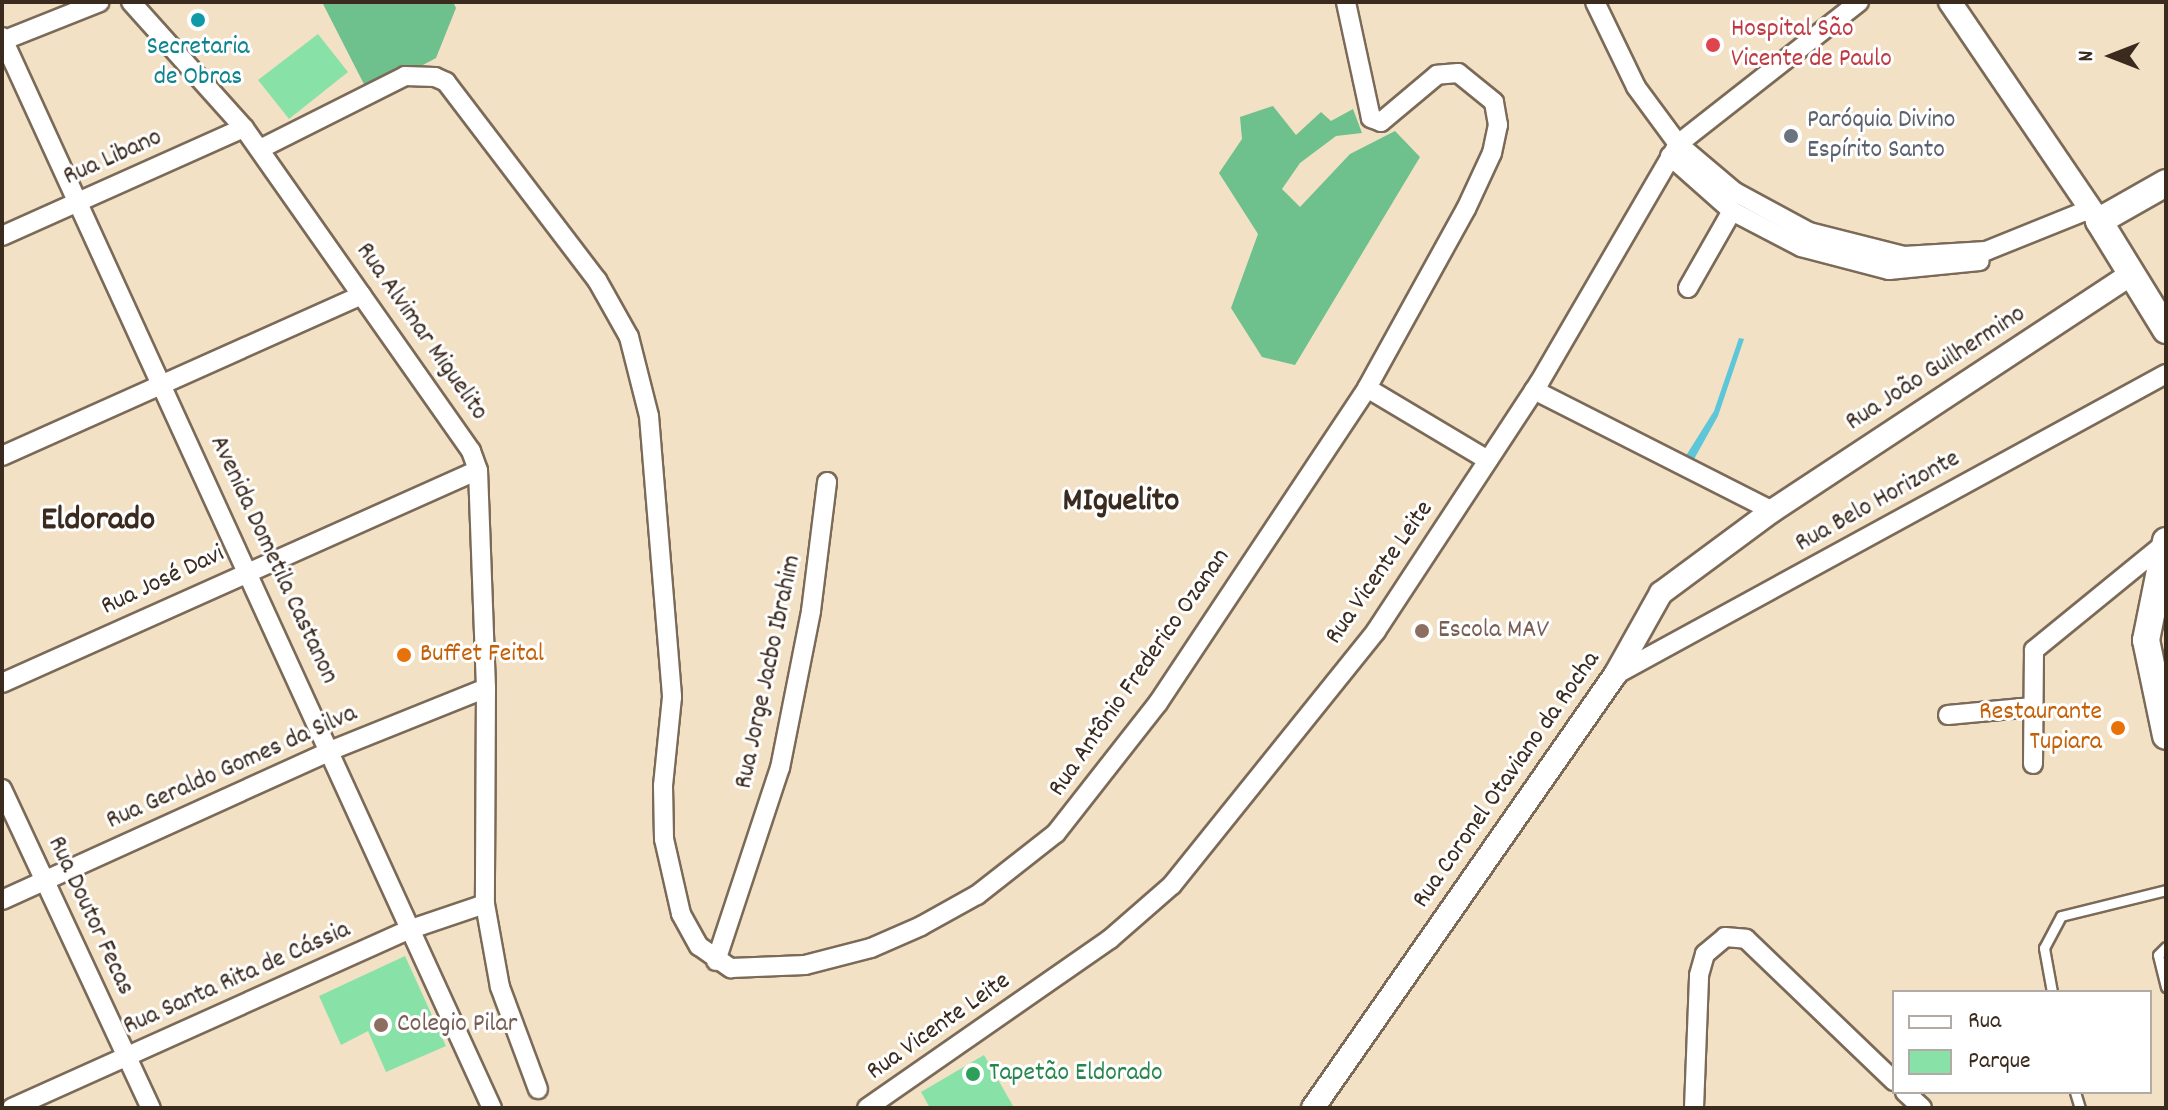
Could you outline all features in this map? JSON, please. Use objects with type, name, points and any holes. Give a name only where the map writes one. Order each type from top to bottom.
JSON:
[{"type":"main road","points":[[2166,183],[2094,215],[2166,330]]},
{"type":"main road","points":[[2165,543],[2146,640],[2166,736]]},
{"type":"street","points":[[3,40],[100,2]]},
{"type":"street","name":"Rua Alvimar Miguelito","points":[[131,2],[260,149],[463,433],[478,470],[486,688],[485,904],[500,987],[538,1089]]},
{"type":"street","name":"Rua Antônio Frederico Ozanan","points":[[716,961],[731,968],[762,969],[871,948],[977,895],[1056,833],[1158,703],[1367,388],[1466,209],[1492,153],[1498,125],[1494,102],[1458,73],[1437,75],[1381,122],[1371,118],[1346,2]]},
{"type":"street","points":[[1595,2],[1636,87],[1674,150],[1732,211],[1801,247],[1889,270],[1945,267],[1998,257],[2054,225]]},
{"type":"street","name":"Rua Vicente Leite","points":[[872,1107],[1110,939],[1172,885],[1376,631],[1534,390],[1674,150],[1859,2]]},
{"type":"street","points":[[1674,150],[1773,217],[1809,232],[1904,256],[1986,251],[2054,225],[2094,215],[1950,2]]},
{"type":"street","name":"Avenida Dometila Castanon","points":[[3,40],[332,750],[492,1108]]},
{"type":"street","points":[[260,149],[405,76],[435,77],[446,82],[614,306],[629,337],[649,416],[672,697],[663,786],[664,839],[687,930],[716,961]]},
{"type":"street","name":"Rua Libano","points":[[2,236],[244,128]]},
{"type":"street","points":[[1688,288],[1732,211]]},
{"type":"street","name":"Rua João Guilhermino","points":[[1772,511],[2132,274]]},
{"type":"street","points":[[2,456],[362,295]]},
{"type":"street","name":"Rua Belo Horizonte","points":[[1615,675],[2166,374]]},
{"type":"street","points":[[1367,388],[1488,460]]},
{"type":"street","points":[[1534,390],[1772,511]]},
{"type":"street","name":"Rua José Davi","points":[[2,683],[478,470]]},
{"type":"street","name":"Rua Jorge Jacbo Ibrahim","points":[[716,961],[780,768],[813,595],[827,482]]},
{"type":"street","name":"Rua Coronel Otaviano da Rocha","points":[[1313,1108],[1615,675],[1661,593],[1772,511]]},
{"type":"street","points":[[2033,764],[2034,650],[2165,543]]},
{"type":"street","name":"Rua Geraldo Gomes da Silva","points":[[2,900],[332,750],[486,688]]},
{"type":"street","points":[[1948,715],[2033,707]]},
{"type":"street","name":"Rua Doutor Fecas","points":[[2,789],[151,1108]]},
{"type":"street","name":"Rua Santa Rita de Cássia","points":[[12,1108],[411,929],[485,904]]},
{"type":"street","points":[[1694,1108],[1699,975],[1705,954],[1725,937],[1746,939],[1892,1079]]},
{"type":"street","points":[[1907,1094],[1922,1108]]},
{"type":"lane","points":[[2052,990],[2044,948],[2061,916],[2166,890]]},
{"type":"lane","points":[[2166,947],[2158,955],[2166,987]]},
{"type":"green space","points":[[322,2],[453,2],[456,8],[436,58],[369,94]]},
{"type":"green space","points":[[318,34],[348,72],[289,119],[258,80]]},
{"type":"green space","points":[[1273,106],[1296,135],[1321,112],[1331,121],[1353,109],[1362,133],[1336,136],[1300,163],[1282,189],[1300,207],[1350,154],[1395,131],[1420,157],[1295,365],[1262,357],[1231,308],[1258,234],[1219,173],[1242,139],[1240,117]]},
{"type":"green space","points":[[405,956],[446,1046],[386,1072],[368,1031],[341,1045],[319,996]]},
{"type":"green space","name":"Tapetão Eldorado","points":[[984,1055],[1013,1106],[930,1108],[921,1092]]},
{"type":"water","points":[[1739,338],[1744,339],[1718,416],[1693,461],[1682,462],[1714,411]]},
{"type":"place","name":"Secretaria de Obras","points":[[198,20]]},
{"type":"place","name":"Hospital São Vicente de Paulo","points":[[1713,45]]},
{"type":"place","name":"Paróquia Divino Espírito Santo","points":[[1791,136]]},
{"type":"place","name":"Escola MAV","points":[[1422,631]]},
{"type":"place","name":"Buffet Feital","points":[[404,655]]},
{"type":"place","name":"Restaurante Tupiara","points":[[2118,728]]},
{"type":"place","name":"Colegio Pilar","points":[[381,1025]]},
{"type":"place","name":"Tapetão Eldorado","points":[[973,1074]]},
{"type":"district","name":"MIguelito","points":[[1121,503]]},
{"type":"district","name":"Eldorado","points":[[98,522]]}]
